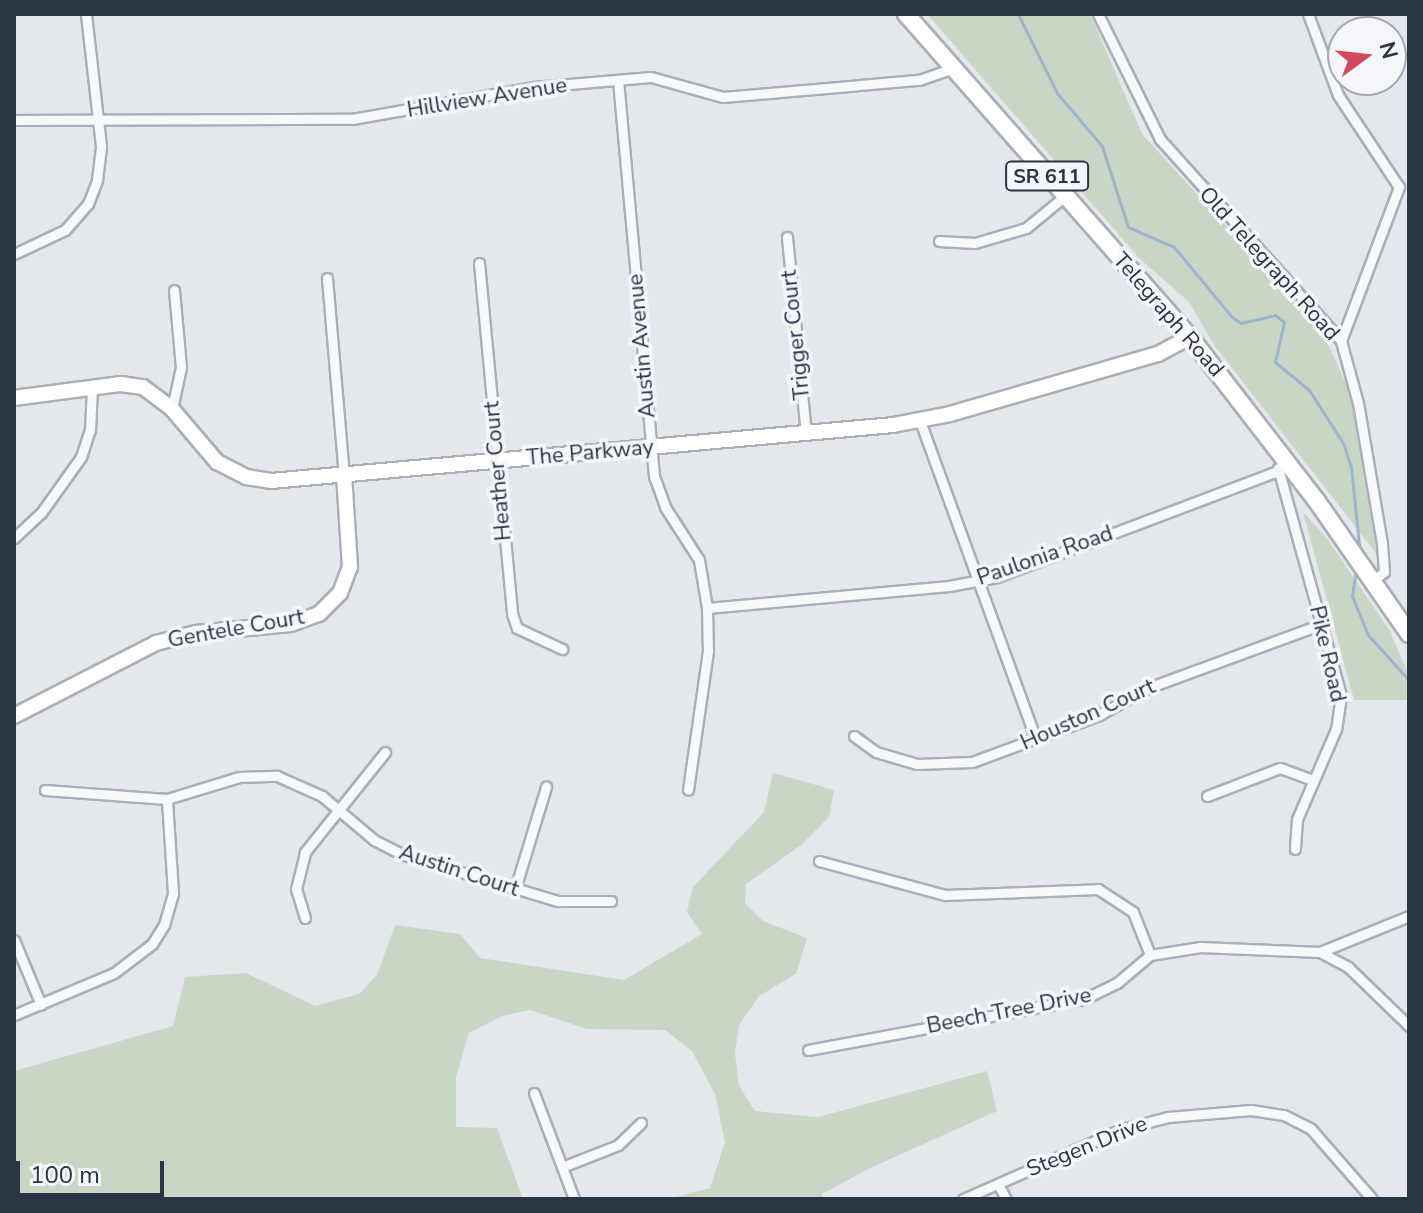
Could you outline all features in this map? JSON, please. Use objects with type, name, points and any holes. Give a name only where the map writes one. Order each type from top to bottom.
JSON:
[{"type":"main road","name":"Telegraph Road","points":[[906,14],[1190,337],[1279,464],[1372,581],[1409,634]]},
{"type":"street","points":[[14,254],[56,237],[88,204],[99,167],[98,120],[86,14]]},
{"type":"street","name":"Old Telegraph Road","points":[[1098,14],[1160,139],[1341,341],[1358,403],[1384,554],[1384,572],[1372,581]]},
{"type":"street","points":[[1308,14],[1338,95],[1399,187]]},
{"type":"street","name":"Hillview Avenue","points":[[14,120],[352,119],[534,87],[672,79],[723,97],[919,80],[953,68]]},
{"type":"street","name":"Austin Avenue","points":[[618,80],[657,488],[695,552],[707,608],[708,651],[688,790]]},
{"type":"street","points":[[1341,341],[1399,187],[1409,182]]},
{"type":"street","points":[[939,241],[959,245],[1026,228],[1065,196]]},
{"type":"street","name":"Trigger Court","points":[[787,237],[806,433]]},
{"type":"street","name":"Heather Court","points":[[479,263],[512,614],[517,628],[562,649]]},
{"type":"street","name":"Gentele Court","points":[[14,716],[156,643],[196,633],[291,624],[319,614],[340,593],[350,567],[327,278]]},
{"type":"street","points":[[172,409],[181,367],[174,290]]},
{"type":"street","name":"The Parkway","points":[[14,398],[92,388],[143,387],[172,409],[211,456],[235,473],[271,481],[920,421],[1158,354],[1190,337]]},
{"type":"street","points":[[14,538],[41,513],[81,457],[90,430],[92,388]]},
{"type":"street","points":[[920,421],[1036,739]]},
{"type":"street","name":"Paulonia Road","points":[[707,608],[977,581],[1279,464]]},
{"type":"street","name":"Pike Road","points":[[1279,464],[1342,706],[1297,819],[1295,849]]},
{"type":"street","name":"Houston Court","points":[[854,736],[884,755],[940,767],[972,762],[1099,715],[1145,689],[1322,624]]},
{"type":"street","points":[[305,918],[296,889],[301,863],[336,808],[385,752]]},
{"type":"street","points":[[1207,796],[1280,768],[1313,780]]},
{"type":"street","name":"Austin Court","points":[[45,790],[167,799],[239,777],[270,775],[298,783],[336,808],[374,840],[401,854],[570,903],[611,901]]},
{"type":"street","points":[[515,889],[546,787]]},
{"type":"street","points":[[14,1015],[126,967],[159,934],[173,893],[167,799]]},
{"type":"street","points":[[819,861],[945,895],[1098,889],[1133,912],[1150,955],[1200,947],[1320,952],[1409,916]]},
{"type":"street","points":[[14,940],[41,1005]]},
{"type":"street","points":[[1320,952],[1348,967],[1409,1026]]},
{"type":"street","name":"Beech Tree Drive","points":[[808,1050],[1084,999],[1117,983],[1150,955]]},
{"type":"street","points":[[534,1093],[574,1199]]},
{"type":"street","name":"Stegen Drive","points":[[963,1199],[1145,1122],[1251,1110],[1284,1115],[1311,1129],[1372,1199]]},
{"type":"street","points":[[562,1167],[618,1145],[641,1123]]},
{"type":"street","points":[[998,1184],[1006,1199]]},
{"type":"green space","points":[[927,14],[1090,14],[1142,134],[1322,331],[1352,397],[1382,561],[1214,345],[1189,302],[1140,259]]},
{"type":"green space","points":[[1303,512],[1326,537],[1390,631],[1409,676],[1409,700],[1354,700]]},
{"type":"green space","points":[[773,773],[834,790],[829,817],[801,845],[746,884],[745,903],[763,921],[807,938],[796,974],[759,996],[739,1025],[735,1053],[739,1086],[755,1111],[818,1117],[987,1071],[997,1111],[868,1169],[822,1194],[823,1199],[669,1199],[710,1188],[725,1142],[715,1094],[692,1051],[665,1030],[587,1029],[530,1010],[502,1016],[469,1033],[456,1077],[456,1127],[497,1128],[523,1199],[14,1199],[14,1071],[173,1026],[185,977],[246,973],[315,1006],[359,994],[377,975],[395,925],[460,934],[480,958],[624,980],[702,934],[687,912],[693,887],[764,812]]},
{"type":"waterway","points":[[1018,14],[1057,93],[1102,146],[1128,227],[1174,247],[1232,317],[1241,323],[1275,315],[1284,322],[1275,362],[1309,390],[1343,443],[1351,467],[1359,545]]},
{"type":"waterway","points":[[1356,570],[1352,596],[1368,635],[1409,680]]}]
